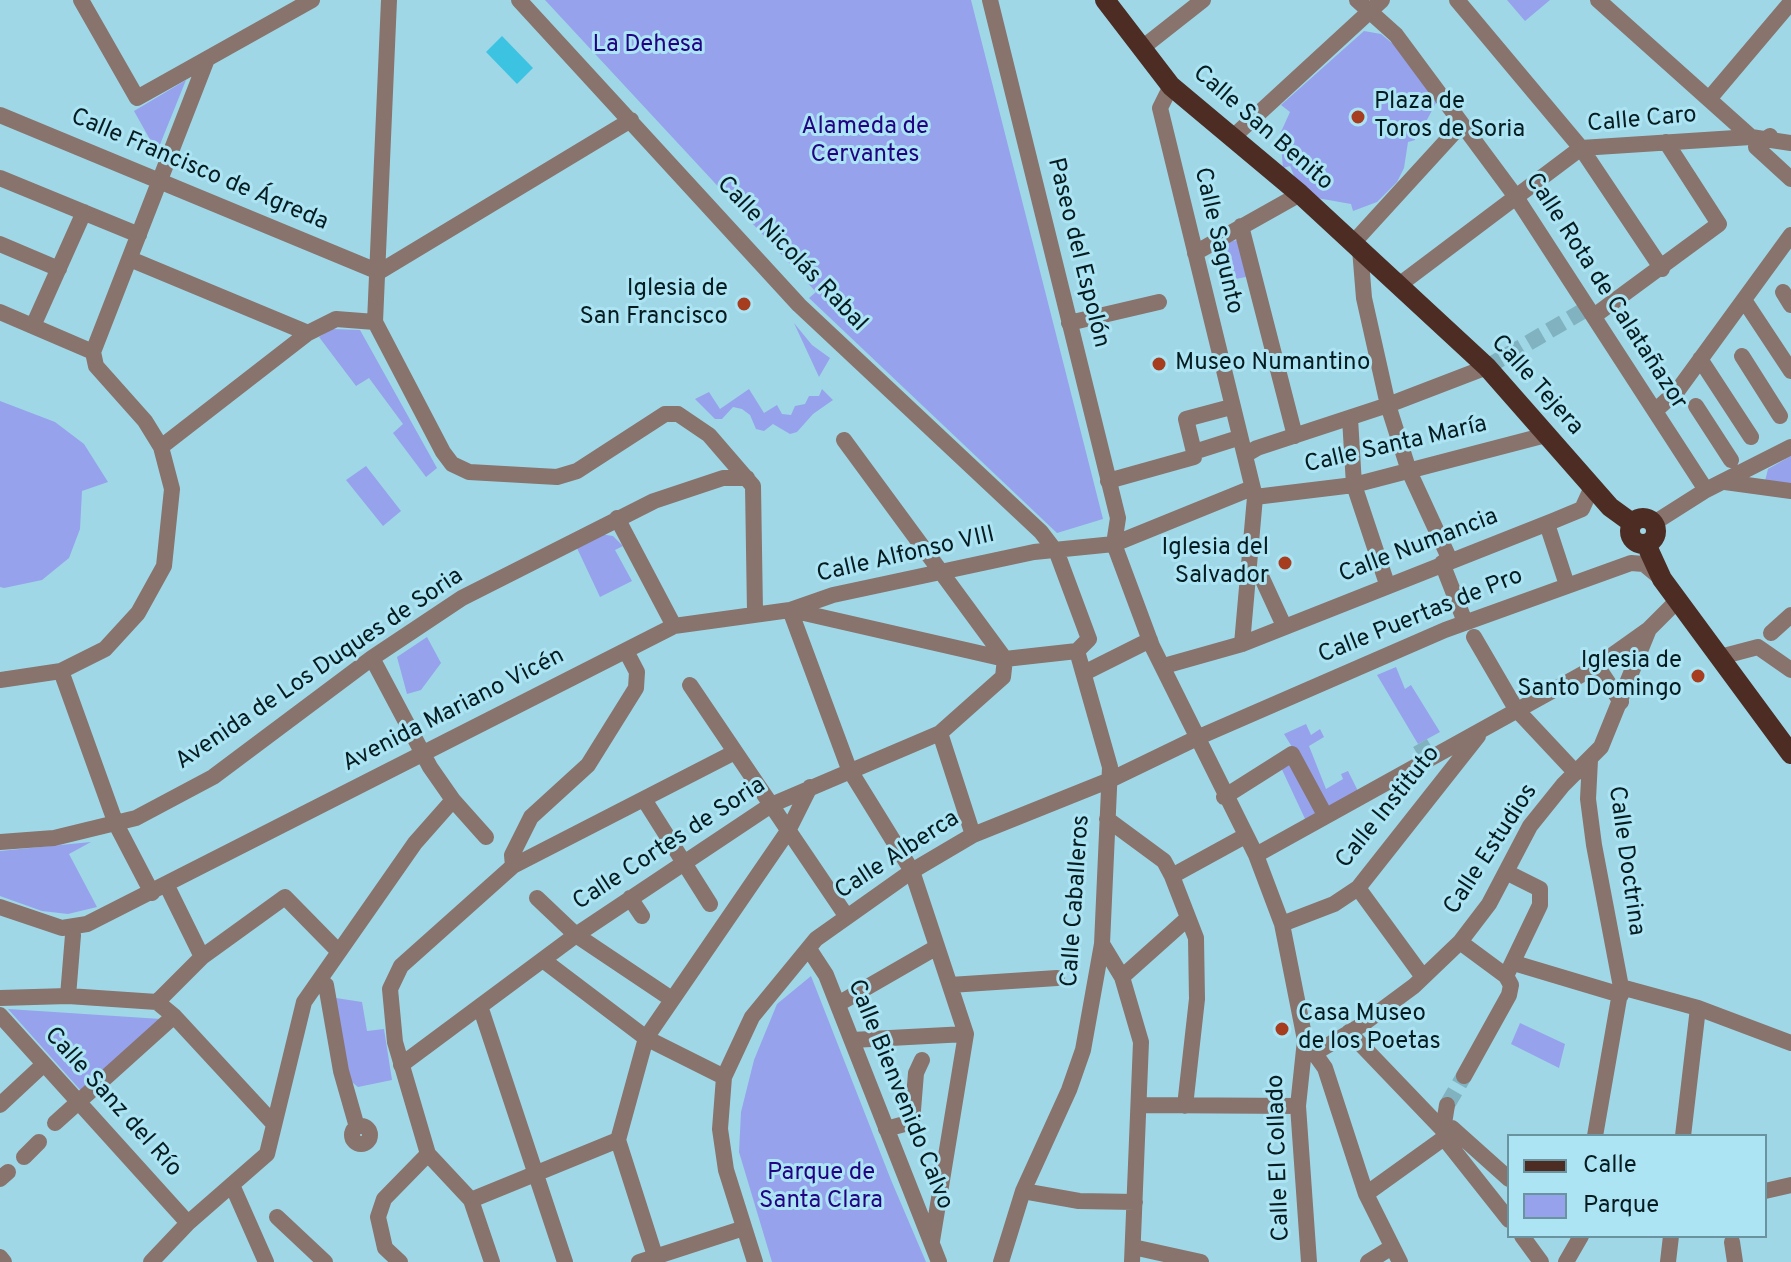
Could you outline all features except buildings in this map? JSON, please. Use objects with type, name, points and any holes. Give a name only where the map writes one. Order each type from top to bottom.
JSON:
[{"type":"main road","name":"Calle San Benito","points":[[1105,0],[1171,86],[1300,194],[1394,281]]},
{"type":"main road","name":"Calle Tejera","points":[[1394,281],[1487,367],[1592,487],[1632,523]]},
{"type":"main road","points":[[1644,518],[1654,523],[1656,535],[1646,544],[1637,543],[1631,537],[1632,523],[1644,518]]},
{"type":"main road","points":[[1646,544],[1662,579],[1677,601],[1791,754]]},
{"type":"street","points":[[81,0],[137,98],[312,0]]},
{"type":"street","points":[[389,0],[375,322],[443,452],[452,464],[469,472],[557,477],[577,471],[665,414],[678,414],[709,435],[754,490],[755,612]]},
{"type":"street","name":"Calle Nicolás Rabal","points":[[519,0],[799,305],[1041,532],[1057,553],[1089,639],[1077,651]]},
{"type":"street","name":"Paseo del Espolón","points":[[990,0],[1118,518],[1120,541]]},
{"type":"street","points":[[1142,48],[1203,0]]},
{"type":"street","points":[[1457,0],[1581,148],[1662,269]]},
{"type":"street","points":[[1604,2],[1709,99],[1759,138]]},
{"type":"street","points":[[1709,99],[1791,2]]},
{"type":"street","points":[[1233,137],[1371,3]]},
{"type":"street","name":"Calle Rota de Calatañazor","points":[[1371,3],[1516,197],[1706,490]]},
{"type":"street","points":[[0,680],[61,671],[105,649],[138,613],[164,566],[172,489],[161,447],[145,421],[96,366],[93,352],[207,59]]},
{"type":"street","name":"Calle Sagunto","points":[[1171,86],[1160,108],[1253,492],[1247,642]]},
{"type":"street","name":"Calle Francisco de Ágreda","points":[[0,115],[161,179],[379,272]]},
{"type":"street","points":[[379,272],[631,120]]},
{"type":"street","points":[[1460,126],[1356,246],[1364,298],[1388,405],[1409,471],[1446,561],[1469,630],[1516,709],[1576,773]]},
{"type":"street","points":[[1759,138],[1791,135]]},
{"type":"street","points":[[1759,138],[1756,147],[1791,179]]},
{"type":"street","name":"Calle Caro","points":[[1364,298],[1372,287],[1394,281],[1581,148],[1759,138],[1791,143]]},
{"type":"street","points":[[1594,316],[1662,269],[1719,224],[1666,142]]},
{"type":"street","points":[[0,178],[139,235]]},
{"type":"street","points":[[1195,253],[1300,194]]},
{"type":"street","points":[[33,326],[84,212]]},
{"type":"street","points":[[1241,226],[1295,436]]},
{"type":"street","points":[[1655,411],[1678,390],[1790,238]]},
{"type":"street","points":[[0,244],[59,269]]},
{"type":"street","points":[[130,259],[308,333]]},
{"type":"street","points":[[1744,300],[1791,371]]},
{"type":"street","points":[[1069,323],[1159,302]]},
{"type":"street","points":[[0,312],[93,352]]},
{"type":"street","points":[[161,447],[308,333],[336,319],[375,322]]},
{"type":"street","points":[[1742,356],[1780,416]]},
{"type":"street","points":[[1700,359],[1751,437]]},
{"type":"street","points":[[1245,455],[1257,448],[1388,405],[1487,367]]},
{"type":"street","points":[[1696,406],[1731,460]]},
{"type":"street","points":[[1108,481],[1194,457],[1186,419],[1231,407]]},
{"type":"street","points":[[1350,418],[1354,485],[1387,584]]},
{"type":"street","name":"Calle Santa María","points":[[1173,520],[1253,492],[1354,485],[1546,435]]},
{"type":"street","points":[[1194,452],[1238,438]]},
{"type":"street","points":[[844,440],[1005,659]]},
{"type":"street","points":[[1654,523],[1706,490],[1791,447]]},
{"type":"street","name":"Avenida de Los Duques de Soria","points":[[0,842],[54,838],[116,824],[213,777],[372,658],[462,598],[617,518],[707,482],[747,478]]},
{"type":"street","points":[[1725,482],[1791,491]]},
{"type":"street","name":"Calle Numancia","points":[[1164,666],[1247,642],[1582,509],[1592,487]]},
{"type":"street","points":[[617,518],[674,626]]},
{"type":"street","name":"Calle Alfonso VIII","points":[[790,610],[833,595],[1034,552],[1057,553],[1120,541],[1173,520]]},
{"type":"street","points":[[1543,525],[1567,585]]},
{"type":"street","points":[[1034,552],[1041,532]]},
{"type":"street","name":"Calle El Collado","points":[[1120,541],[1151,643],[1199,737],[1224,797],[1256,855],[1282,924],[1310,1047],[1298,1106],[1309,1262]]},
{"type":"street","name":"Calle Puertas de Pro","points":[[1110,774],[1469,630],[1567,585],[1631,563],[1644,564],[1662,579]]},
{"type":"street","points":[[1261,576],[1284,626]]},
{"type":"street","points":[[1256,855],[1428,756],[1482,731],[1516,709],[1597,666],[1649,629],[1677,601]]},
{"type":"street","points":[[790,610],[1005,659],[1077,651]]},
{"type":"street","points":[[790,610],[849,769],[912,871],[966,1034],[938,1188],[932,1241]]},
{"type":"street","name":"Avenida Mariano Vicén","points":[[0,907],[71,929],[159,890],[674,626],[755,612],[790,610]]},
{"type":"street","points":[[1771,633],[1791,615]]},
{"type":"street","name":"Calle Doctrina","points":[[1595,1134],[1621,991],[1594,845],[1588,799],[1590,760],[1601,747],[1649,629]]},
{"type":"street","points":[[1084,673],[1151,643]]},
{"type":"street","points":[[1720,657],[1758,647],[1791,670]]},
{"type":"street","points":[[513,866],[512,855],[531,817],[588,765],[636,688],[637,672],[626,651]]},
{"type":"street","name":"Calle Caballeros","points":[[1001,1262],[1023,1191],[1069,1090],[1083,1050],[1102,944],[1110,774],[1077,651]]},
{"type":"street","points":[[372,658],[453,800],[486,837]]},
{"type":"street","name":"Calle Cortes de Soria","points":[[401,1065],[481,1009],[576,935],[771,805],[849,769],[940,733],[1003,677],[1005,659]]},
{"type":"street","points":[[1597,666],[1621,702]]},
{"type":"street","points":[[61,671],[116,824],[202,957]]},
{"type":"street","points":[[690,685],[847,917]]},
{"type":"street","name":"Calle Instituto","points":[[1282,924],[1334,904],[1358,888],[1482,731]]},
{"type":"street","points":[[940,733],[973,835]]},
{"type":"street","points":[[492,1262],[471,1200],[428,1154],[401,1065],[390,1006],[390,989],[401,966],[513,866],[645,801],[735,752]]},
{"type":"street","points":[[1224,797],[1292,754],[1325,815]]},
{"type":"street","name":"Calle Estudios","points":[[1310,1047],[1354,1029],[1423,977],[1460,942],[1508,873],[1530,826],[1590,760]]},
{"type":"street","name":"Calle Alberca","points":[[724,1077],[752,1017],[809,949],[847,917],[912,871],[973,835],[1110,774]]},
{"type":"street","points":[[656,1259],[618,1140],[646,1038],[670,998],[788,831],[810,787]]},
{"type":"street","points":[[151,1262],[188,1223],[267,1154],[304,1002],[388,897],[398,865],[453,800]]},
{"type":"street","points":[[645,801],[710,904]]},
{"type":"street","points":[[1107,819],[1168,868],[1196,938],[1197,999],[1185,1106]]},
{"type":"street","points":[[1168,868],[1245,836]]},
{"type":"street","points":[[1464,1076],[1509,995],[1510,970],[1540,905],[1540,889],[1508,873]]},
{"type":"street","points":[[1358,888],[1423,977]]},
{"type":"street","name":"Avenida Mariano Vicén","points":[[73,935],[88,933],[159,890]]},
{"type":"street","points":[[157,1002],[202,957],[285,897],[346,949]]},
{"type":"street","points":[[537,898],[576,935],[670,998]]},
{"type":"street","points":[[630,898],[642,916]]},
{"type":"street","points":[[0,913],[73,935],[60,996]]},
{"type":"street","points":[[1122,977],[1188,918]]},
{"type":"street","points":[[1460,942],[1510,970],[1698,1008],[1791,1043]]},
{"type":"street","points":[[1102,944],[1122,977],[1141,1042],[1133,1254],[1201,1262]]},
{"type":"street","points":[[838,1004],[937,947]]},
{"type":"street","points":[[288,1066],[297,1053],[312,1005],[346,949]]},
{"type":"street","name":"Calle Bienvenido Calvo","points":[[809,949],[826,975],[939,1262]]},
{"type":"street","points":[[543,960],[646,1038],[724,1077],[720,1129],[726,1170],[755,1262]]},
{"type":"street","points":[[950,985],[1057,978]]},
{"type":"street","points":[[326,985],[341,1071],[357,1127]]},
{"type":"street","name":"Calle Doctrina","points":[[1606,1134],[1630,997],[1621,991]]},
{"type":"street","points":[[0,998],[60,996],[157,1002],[174,1016],[273,1123]]},
{"type":"street","points":[[1683,1134],[1698,1008]]},
{"type":"street","points":[[481,1009],[565,1262]]},
{"type":"street","name":"Calle Sanz del Río","points":[[0,1015],[188,1223]]},
{"type":"street","points":[[55,1123],[174,1016]]},
{"type":"street","points":[[1354,1029],[1385,1074],[1443,1134],[1507,1217]]},
{"type":"street","points":[[852,1040],[966,1034]]},
{"type":"street","points":[[1310,1047],[1325,1068],[1366,1194],[1396,1255],[1368,1262]]},
{"type":"street","points":[[886,1129],[912,1122],[916,1073],[922,1060]]},
{"type":"street","points":[[0,1105],[44,1064]]},
{"type":"street","points":[[1141,1105],[1298,1106]]},
{"type":"street","points":[[1443,1134],[1447,1105]]},
{"type":"street","points":[[1366,1194],[1452,1128],[1507,1177]]},
{"type":"street","points":[[471,1200],[618,1140]]},
{"type":"street","points":[[24,1157],[39,1142]]},
{"type":"street","points":[[400,1262],[385,1248],[378,1217],[384,1199],[428,1154]]},
{"type":"street","points":[[232,1185],[266,1262]]},
{"type":"street","points":[[1767,1191],[1790,1185]]},
{"type":"street","points":[[911,1189],[938,1188]]},
{"type":"street","points":[[1023,1191],[1079,1201],[1135,1202]]},
{"type":"street","points":[[277,1217],[325,1262]]},
{"type":"street","points":[[639,1262],[744,1228]]},
{"type":"street","points":[[1524,1238],[1537,1256]]},
{"type":"street","points":[[1566,1262],[1580,1238]]},
{"type":"street","points":[[1668,1262],[1671,1238]]},
{"type":"street","points":[[1732,1242],[1735,1262]]},
{"type":"street","points":[[0,1257],[4,1262]]},
{"type":"green space","name":"Alameda de Cervantes","points":[[545,0],[971,0],[1103,519],[1057,533],[809,298],[816,292]]},
{"type":"green space","points":[[1507,0],[1550,0],[1525,21]]},
{"type":"green space","name":"Plaza de Toros de Soria","points":[[1364,31],[1381,34],[1398,48],[1437,101],[1421,131],[1415,132],[1415,140],[1408,142],[1404,168],[1397,182],[1377,202],[1353,211],[1351,204],[1317,198],[1295,178],[1290,166],[1283,168],[1280,134],[1290,112],[1281,105]]},
{"type":"green space","points":[[186,80],[157,152],[134,111]]},
{"type":"green space","points":[[1242,239],[1251,276],[1220,282],[1215,245]]},
{"type":"green space","points":[[794,323],[812,345],[830,358],[819,377]]},
{"type":"green space","points":[[332,329],[360,330],[437,468],[426,477],[393,433],[403,424],[369,378],[356,386],[319,337]]},
{"type":"green space","points":[[749,389],[764,413],[777,405],[782,414],[791,415],[795,406],[805,404],[809,396],[819,396],[822,389],[833,400],[813,414],[797,432],[790,434],[773,424],[764,431],[756,429],[750,415],[733,407],[722,419],[715,419],[695,399],[709,392],[720,409]]},
{"type":"green space","points":[[0,401],[55,422],[84,444],[108,482],[82,491],[80,529],[69,558],[42,580],[4,588],[0,587]]},
{"type":"green space","points":[[1791,456],[1791,486],[1765,481],[1768,469]]},
{"type":"green space","points":[[366,466],[401,511],[383,526],[346,480]]},
{"type":"green space","points":[[600,534],[613,536],[623,546],[615,550],[632,581],[600,597],[576,546]]},
{"type":"green space","points":[[427,637],[441,663],[421,690],[407,694],[397,657]]},
{"type":"green space","points":[[1396,667],[1405,689],[1411,685],[1440,732],[1418,744],[1377,675]]},
{"type":"green space","points":[[1306,724],[1311,735],[1320,729],[1324,737],[1309,746],[1326,789],[1343,779],[1341,774],[1348,771],[1358,791],[1306,821],[1277,759],[1292,747],[1284,734]]},
{"type":"green space","points":[[91,842],[69,854],[97,907],[68,914],[42,911],[0,896],[0,851]]},
{"type":"green space","name":"Parque de Santa Clara","points":[[811,976],[926,1262],[772,1262],[739,1152],[741,1112],[754,1060],[777,1004]]},
{"type":"green space","points":[[336,998],[362,1002],[367,1031],[384,1029],[392,1080],[358,1087],[348,1079]]},
{"type":"green space","points":[[8,1009],[161,1019],[83,1093]]},
{"type":"green space","points":[[1520,1023],[1565,1044],[1559,1068],[1511,1044]]},
{"type":"shaded area","points":[[502,36],[533,68],[517,84],[486,52]]},
{"type":"tunnel","points":[[1487,367],[1588,308]]},
{"type":"tunnel","points":[[1420,743],[1426,753]]},
{"type":"tunnel","points":[[1447,1105],[1464,1076]]},
{"type":"place","name":"Plaza de Toros de Soria","points":[[1358,117]]},
{"type":"place","name":"Iglesia de San Francisco","points":[[744,304]]},
{"type":"place","name":"Museo Numantino","points":[[1159,364]]},
{"type":"place","name":"Iglesia del Salvador","points":[[1285,563]]},
{"type":"place","name":"Iglesia de Santo Domingo","points":[[1698,676]]},
{"type":"place","name":"Casa Museo de los Poetas","points":[[1282,1029]]},
{"type":"park label","name":"La Dehesa","points":[[648,46]]}]
